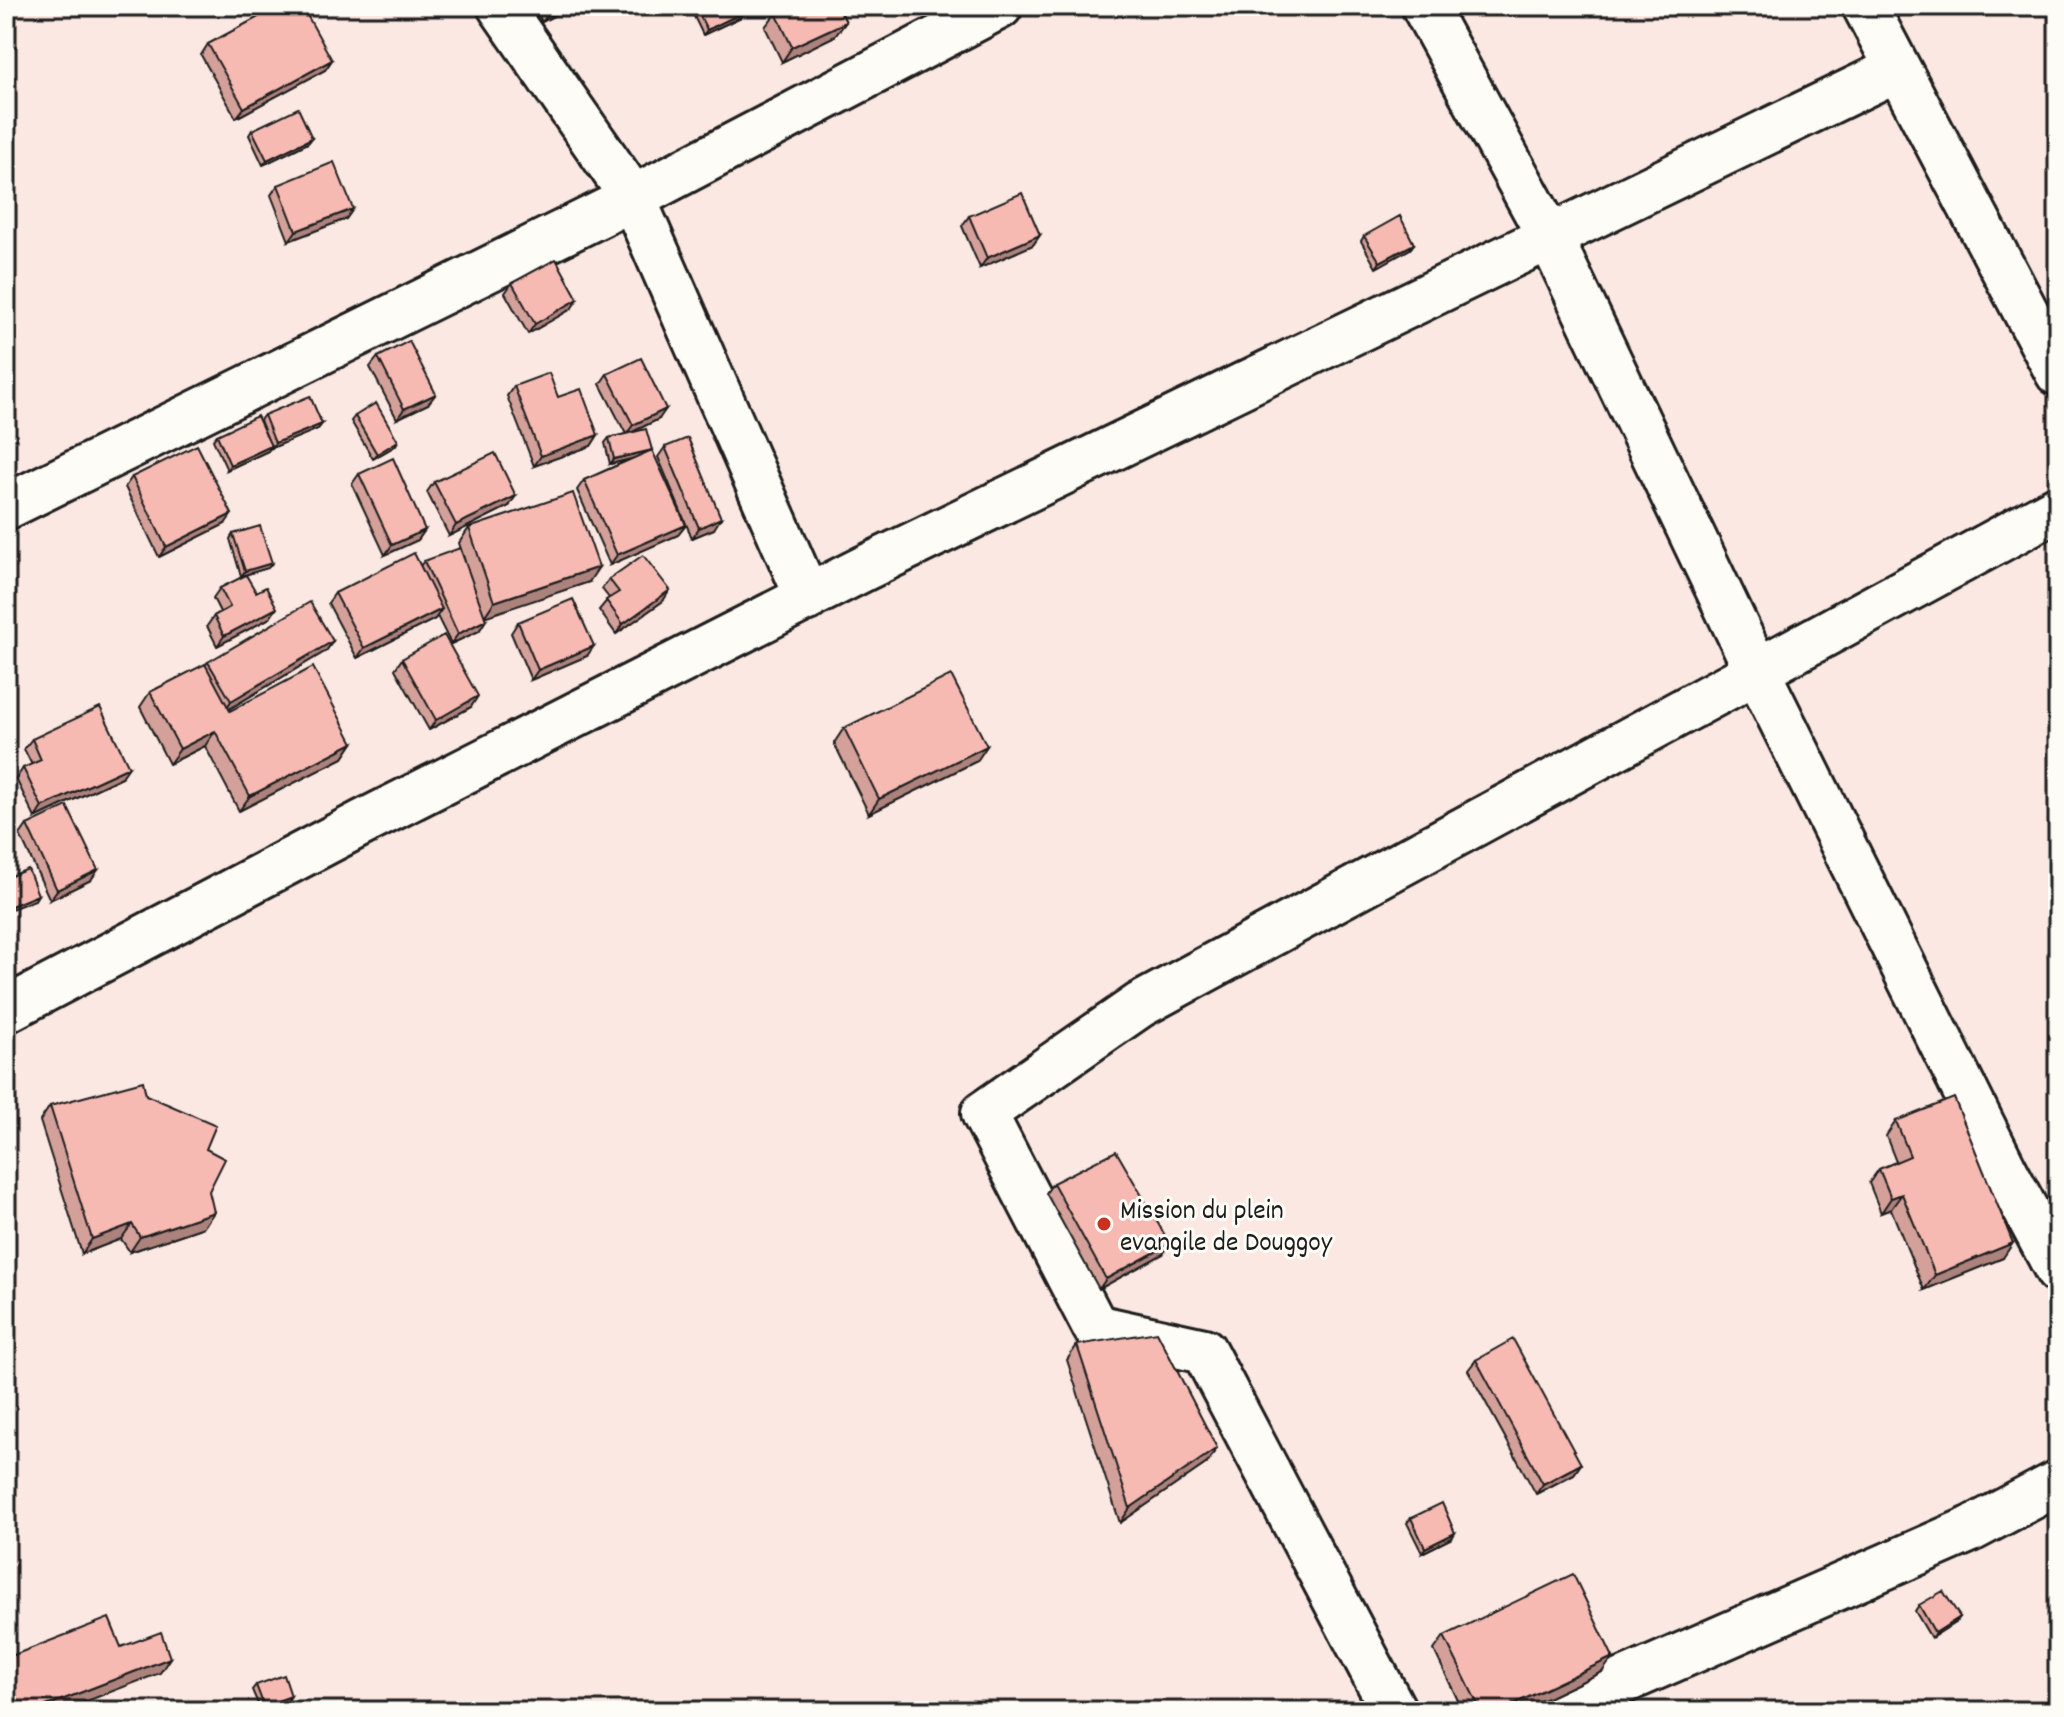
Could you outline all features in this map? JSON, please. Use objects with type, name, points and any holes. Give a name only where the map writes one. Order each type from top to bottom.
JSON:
[{"type":"street","points":[[500,6],[633,198],[808,598]]},
{"type":"street","points":[[6,507],[633,198],[1000,6]]},
{"type":"street","points":[[1424,6],[1550,237],[1757,671],[2004,1169],[2058,1271]]},
{"type":"street","points":[[1865,6],[2058,373]]},
{"type":"street","points":[[6,1010],[364,822],[808,598],[1897,69]]},
{"type":"street","points":[[1394,1711],[1204,1351],[1095,1327],[984,1113],[1140,1005],[2058,508]]},
{"type":"street","points":[[1555,1711],[1971,1529],[2058,1483]]},
{"type":"building","points":[[279,6],[302,6],[332,60],[244,108],[208,44]]},
{"type":"building","points":[[540,6],[566,6],[546,17]]},
{"type":"building","points":[[695,6],[741,6],[744,12],[707,30]]},
{"type":"building","points":[[790,6],[838,6],[846,22],[792,47],[776,13]]},
{"type":"building","points":[[298,108],[312,138],[267,160],[252,130]]},
{"type":"building","points":[[334,162],[353,209],[296,231],[278,185]]},
{"type":"building","points":[[1022,193],[1040,235],[987,258],[969,216]]},
{"type":"building","points":[[1400,216],[1414,244],[1380,262],[1364,236]]},
{"type":"building","points":[[556,259],[578,299],[535,324],[512,283]]},
{"type":"building","points":[[409,341],[436,394],[404,409],[378,357]]},
{"type":"building","points":[[641,358],[666,409],[633,425],[607,374]]},
{"type":"building","points":[[549,373],[558,397],[581,389],[598,435],[541,456],[514,386]]},
{"type":"building","points":[[310,396],[322,424],[275,443],[264,415]]},
{"type":"building","points":[[376,403],[398,441],[377,454],[355,416]]},
{"type":"building","points":[[257,416],[271,446],[230,465],[217,435]]},
{"type":"building","points":[[646,429],[652,450],[614,459],[609,438]]},
{"type":"building","points":[[688,438],[721,518],[699,528],[665,447]]},
{"type":"building","points":[[197,445],[232,514],[166,547],[132,477]]},
{"type":"building","points":[[652,450],[686,525],[617,555],[584,480]]},
{"type":"building","points":[[495,453],[516,496],[456,525],[434,482]]},
{"type":"building","points":[[393,458],[425,530],[392,545],[359,474]]},
{"type":"building","points":[[573,493],[599,567],[494,602],[469,528]]},
{"type":"building","points":[[260,526],[272,563],[245,571],[233,534]]},
{"type":"building","points":[[460,548],[486,620],[458,634],[424,561]]},
{"type":"building","points":[[414,553],[442,609],[364,648],[335,593]]},
{"type":"building","points":[[643,555],[670,590],[623,624],[606,600],[619,592],[609,579]]},
{"type":"building","points":[[246,575],[256,592],[266,587],[277,608],[224,636],[214,616],[230,607],[220,588]]},
{"type":"building","points":[[573,599],[594,646],[538,670],[518,622]]},
{"type":"building","points":[[310,602],[333,641],[231,701],[208,662]]},
{"type":"building","points":[[444,635],[478,696],[436,720],[402,659]]},
{"type":"building","points":[[205,664],[230,711],[313,667],[353,743],[250,796],[215,731],[180,749],[150,692]]},
{"type":"building","points":[[951,675],[987,746],[879,799],[844,728]]},
{"type":"building","points":[[100,707],[129,767],[42,807],[23,768],[41,760],[32,739]]},
{"type":"building","points":[[67,806],[98,870],[57,890],[27,825]]},
{"type":"building","points":[[28,869],[38,895],[6,908],[6,878]]},
{"type":"building","points":[[143,1081],[146,1095],[216,1125],[206,1149],[225,1159],[209,1191],[214,1212],[140,1237],[132,1224],[92,1239],[50,1106]]},
{"type":"building","points":[[1954,1098],[2013,1243],[1935,1275],[1902,1194],[1891,1198],[1879,1169],[1910,1156],[1896,1121]]},
{"type":"building","name":"Mission du plein evangile de Douggoy","points":[[1116,1151],[1170,1244],[1106,1279],[1053,1183]]},
{"type":"building","points":[[1157,1332],[1217,1448],[1130,1508],[1077,1345]]},
{"type":"building","points":[[1513,1339],[1581,1464],[1543,1484],[1476,1360]]},
{"type":"building","points":[[1442,1503],[1455,1533],[1425,1548],[1411,1518]]},
{"type":"building","points":[[1573,1574],[1613,1657],[1499,1711],[1481,1711],[1444,1636]]},
{"type":"building","points":[[1943,1591],[1960,1617],[1935,1633],[1919,1605]]},
{"type":"building","points":[[109,1618],[121,1647],[161,1632],[170,1658],[33,1711],[6,1711],[6,1658]]},
{"type":"building","points":[[284,1675],[291,1696],[264,1706],[256,1685]]},
{"type":"place","name":"Mission du plein evangile de Douggoy","points":[[1104,1224]]}]
